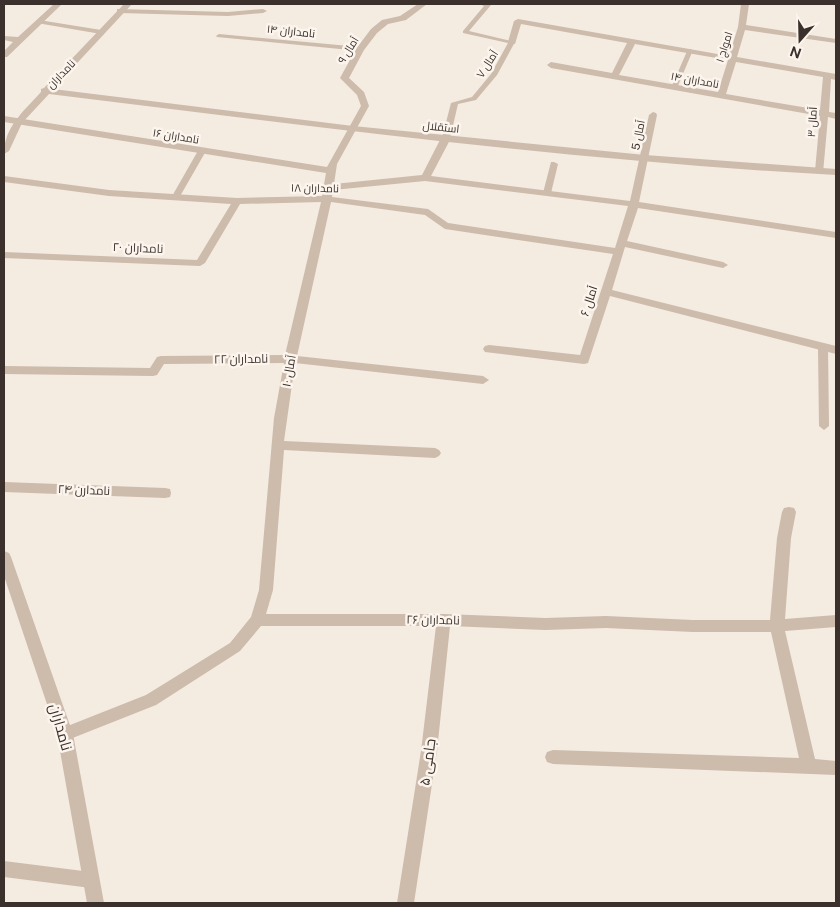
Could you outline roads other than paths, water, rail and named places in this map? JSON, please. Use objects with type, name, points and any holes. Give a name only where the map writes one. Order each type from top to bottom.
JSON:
[{"type":"street","points":[[4,55],[58,4]]},
{"type":"street","name":"نامداران","points":[[4,151],[18,122],[44,91],[128,4]]},
{"type":"street","name":"آمال ۹","points":[[352,129],[365,106],[361,94],[344,78],[360,50],[374,31],[386,22],[403,18],[422,4]]},
{"type":"street","name":"امواج ۱","points":[[721,96],[742,27],[745,4]]},
{"type":"street","points":[[120,11],[228,14],[264,11]]},
{"type":"street","points":[[512,42],[518,21],[832,76]]},
{"type":"street","points":[[742,27],[836,41]]},
{"type":"street","points":[[4,38],[20,40]]},
{"type":"street","points":[[614,77],[633,40]]},
{"type":"street","name":"نامداران ۱۴","points":[[551,66],[836,116]]},
{"type":"street","name":"آمال ۳","points":[[820,171],[824,114],[832,76]]},
{"type":"street","name":"استقلال","points":[[44,91],[352,129],[645,158],[836,172]]},
{"type":"street","name":"آمال 5","points":[[645,158],[653,115]]},
{"type":"street","name":"نامداران ۱۶","points":[[4,119],[331,171]]},
{"type":"street","name":"آمال ۱۰","points":[[256,620],[266,590],[280,418],[290,359],[328,193],[332,164],[352,129]]},
{"type":"street","points":[[425,178],[446,138]]},
{"type":"street","name":"آمال ۶","points":[[489,349],[584,360],[634,204],[645,158]]},
{"type":"street","points":[[328,193],[425,178],[634,204],[836,235]]},
{"type":"street","name":"نامداران ۱۸","points":[[4,179],[109,193],[237,202],[328,193],[428,212],[445,226],[620,248],[723,265]]},
{"type":"street","name":"نامداران ۲۰","points":[[4,255],[200,263],[237,202]]},
{"type":"street","points":[[606,292],[836,350]]},
{"type":"street","name":"نامداران ۲۲","points":[[4,370],[153,372],[161,360],[290,359],[392,368],[483,380]]},
{"type":"street","points":[[279,446],[435,453]]},
{"type":"street","name":"نامدارن ۲۴","points":[[4,488],[165,493]]},
{"type":"street","points":[[789,512],[784,538],[777,626],[809,766]]},
{"type":"street","name":"نامداران","points":[[4,561],[65,734],[96,903]]},
{"type":"street","points":[[65,734],[151,700],[236,647],[256,620]]},
{"type":"street","name":"نامداران ۲۶","points":[[256,620],[444,620],[545,624],[606,622],[693,626],[777,626],[836,620]]},
{"type":"street","name":"جامی ۵","points":[[405,903],[429,751],[444,620]]},
{"type":"street","points":[[553,757],[836,768]]},
{"type":"street","points":[[4,869],[91,880]]},
{"type":"lane","name":"آمال ۷","points":[[446,138],[455,103],[474,99],[494,75],[512,42],[465,32],[488,5],[482,4]]},
{"type":"lane","points":[[39,22],[101,32]]},
{"type":"lane","name":"نامداران ۱۴","points":[[219,36],[360,50]]},
{"type":"lane","points":[[674,88],[690,50]]},
{"type":"lane","points":[[175,198],[202,151]]},
{"type":"lane","points":[[547,193],[554,164]]},
{"type":"lane","points":[[823,348],[824,426]]}]
